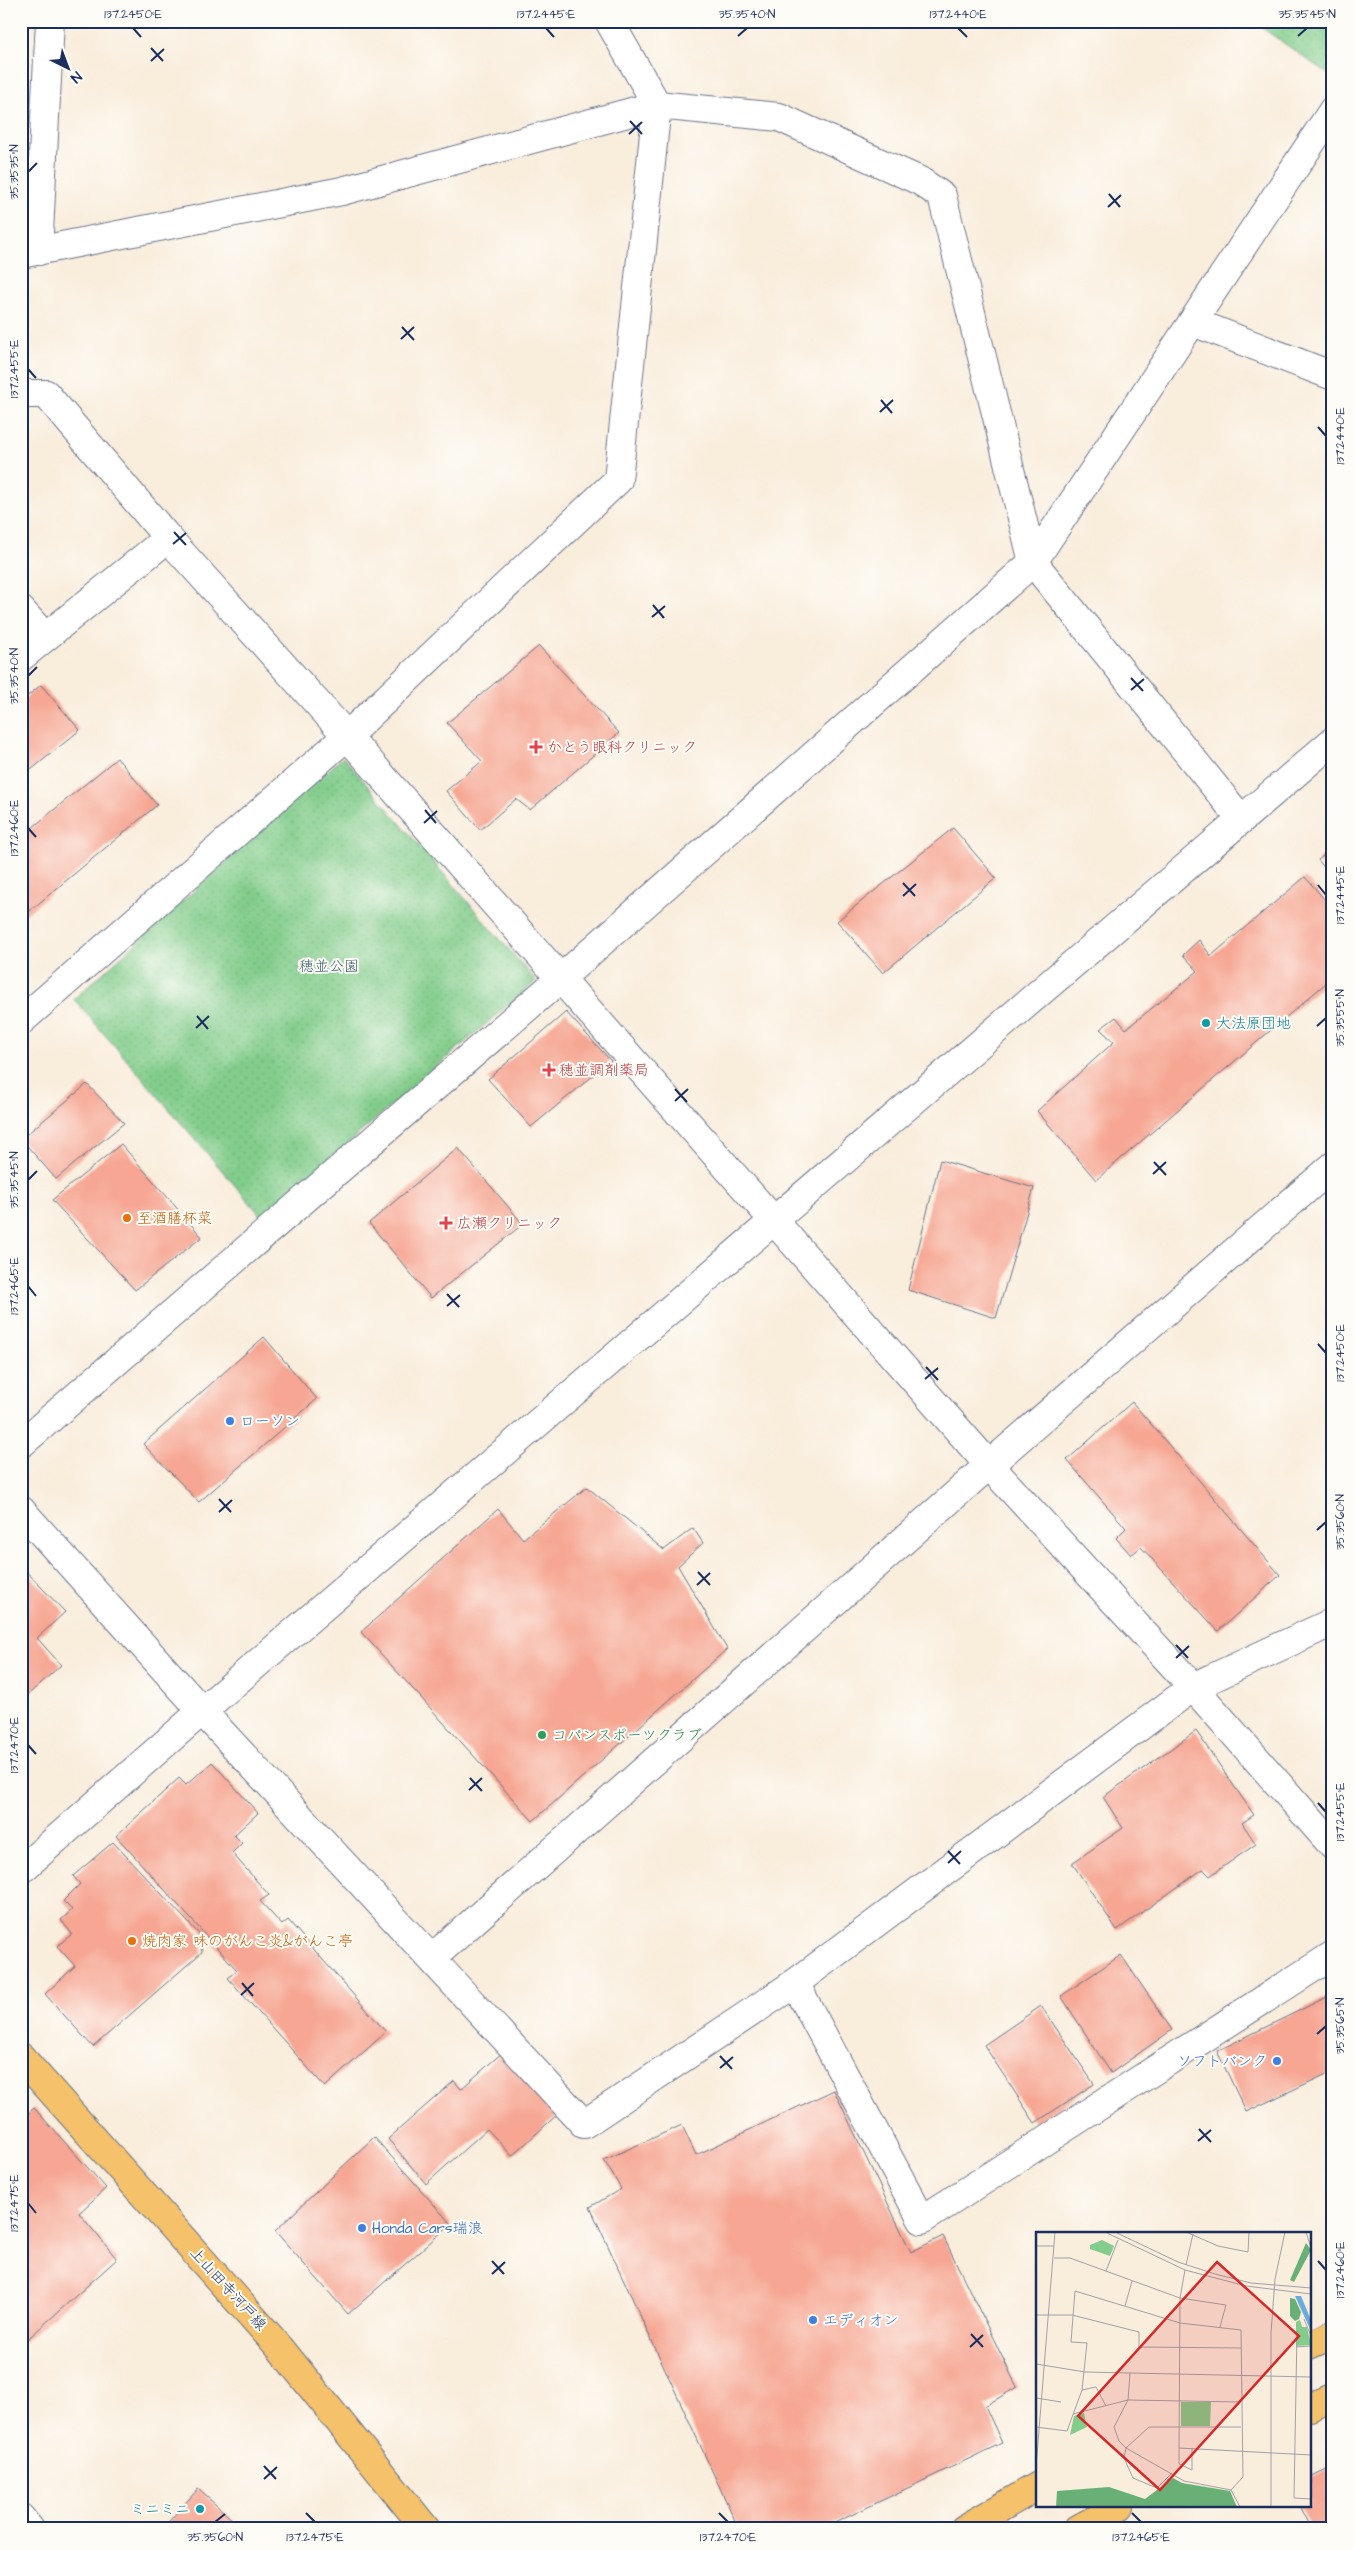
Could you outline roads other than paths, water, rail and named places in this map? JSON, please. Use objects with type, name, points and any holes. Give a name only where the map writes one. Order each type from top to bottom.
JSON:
[{"type":"main road","name":"上山田寺河戸線","points":[[21,2057],[280,2348],[426,2529]]},
{"type":"main road","points":[[1312,2345],[1333,2335]]},
{"type":"main road","points":[[1312,2406],[1333,2397]]},
{"type":"main road","points":[[964,2529],[1036,2487]]},
{"type":"main road","points":[[1078,2529],[1116,2508]]},
{"type":"street","points":[[50,21],[30,252],[342,191],[657,105],[779,116],[920,181],[942,196],[1033,562],[1241,820]]},
{"type":"street","points":[[21,1021],[347,736],[618,480],[657,105],[609,21]]},
{"type":"street","points":[[21,1444],[561,978],[1033,562],[1333,110]]},
{"type":"street","points":[[1193,322],[1333,376]]},
{"type":"street","points":[[21,394],[46,394],[168,538],[347,736],[989,1465],[1192,1687],[1333,1846]]},
{"type":"street","points":[[21,657],[168,538]]},
{"type":"street","points":[[21,610],[45,638]]},
{"type":"street","points":[[21,1870],[202,1711],[1333,741]]},
{"type":"street","points":[[432,1958],[989,1465],[1333,1166]]},
{"type":"street","points":[[21,1510],[202,1711],[584,2124],[795,1982],[1192,1687],[1333,1622]]},
{"type":"street","points":[[795,1982],[922,2220],[1333,1955]]},
{"type":"street","points":[[21,2518],[30,2529]]},
{"type":"place","name":"かとう眼科クリニック","points":[[536,747]]},
{"type":"place","name":"大法原団地","points":[[1206,1023]]},
{"type":"place","name":"穂並調剤薬局","points":[[549,1070]]},
{"type":"place","name":"至酒膳杯菜","points":[[127,1218]]},
{"type":"place","name":"広瀬クリニック","points":[[446,1223]]},
{"type":"place","name":"ローソン","points":[[230,1421]]},
{"type":"place","name":"コパンスポーツクラブ","points":[[542,1735]]},
{"type":"place","name":"焼肉家 味のがんこ炎&がんこ亭","points":[[132,1941]]},
{"type":"place","name":"ソフトバンク","points":[[1277,2061]]},
{"type":"place","name":"Honda Cars瑞浪","points":[[362,2228]]},
{"type":"place","name":"エディオン","points":[[813,2320]]},
{"type":"place","name":"ミニミニ","points":[[200,2509]]},
{"type":"park label","name":"穂並公園","points":[[329,966]]}]
